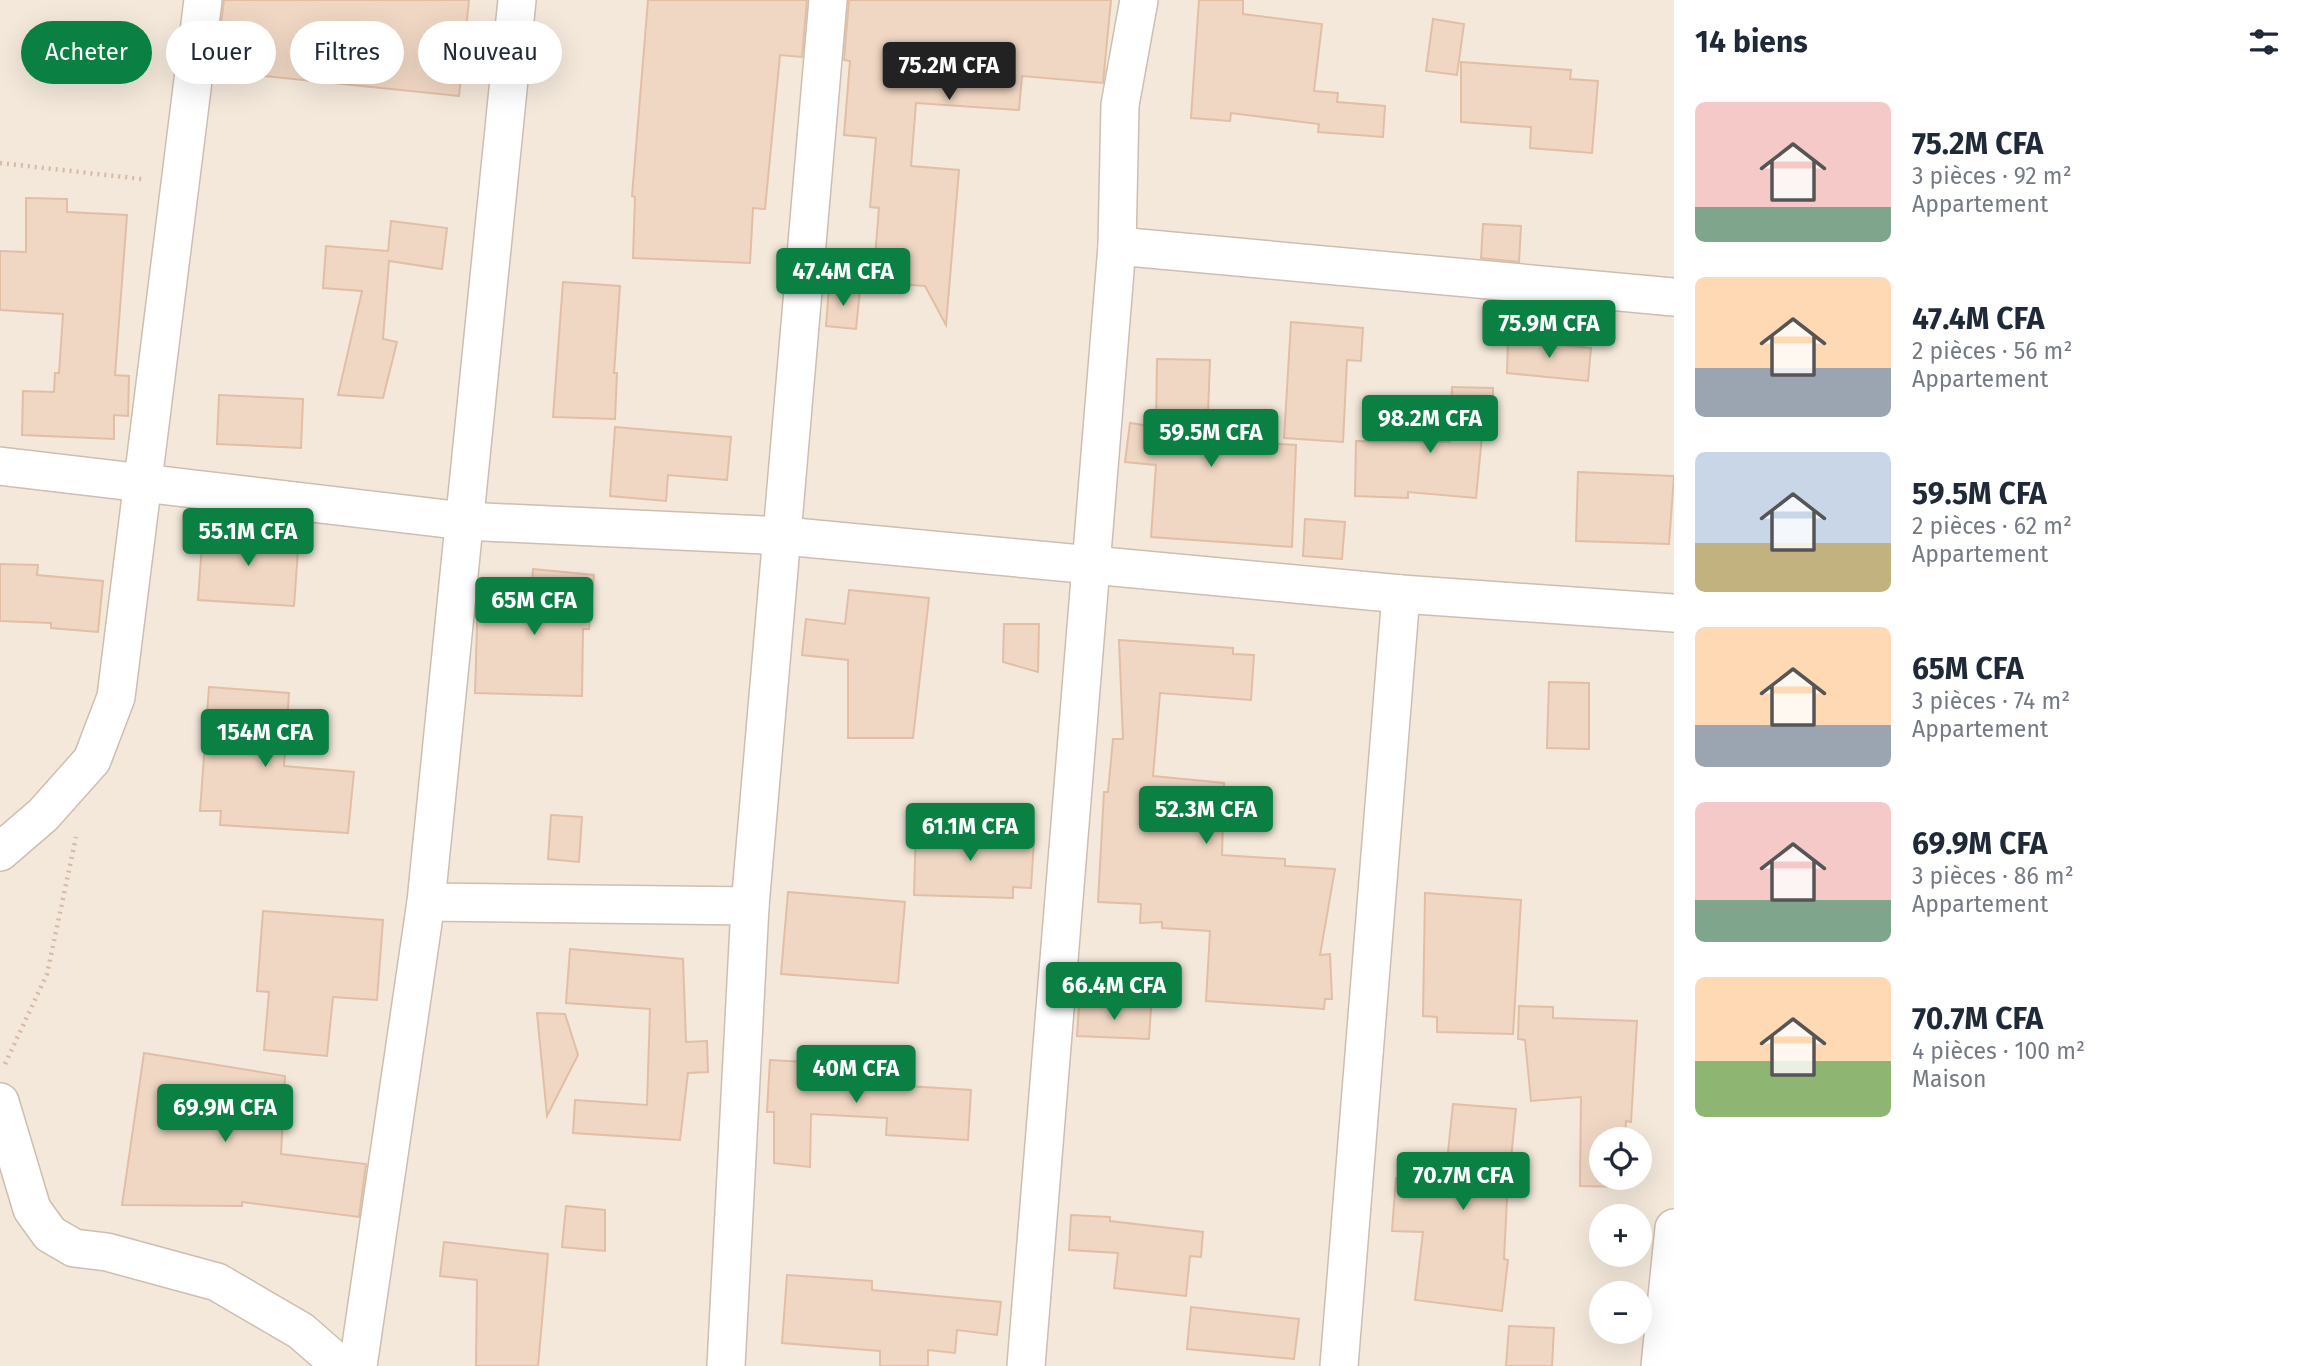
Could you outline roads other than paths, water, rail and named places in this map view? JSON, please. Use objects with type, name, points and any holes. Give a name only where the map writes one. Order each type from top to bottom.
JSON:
[{"type":"street","points":[[0,852],[43,816],[92,760],[116,697],[145,485],[203,0]]},
{"type":"street","points":[[358,1366],[426,902],[517,0]]},
{"type":"street","points":[[726,1366],[750,906],[784,536],[828,0]]},
{"type":"street","points":[[1026,1366],[1117,246],[1120,105],[1139,0]]},
{"type":"street","points":[[1117,246],[1674,297]]},
{"type":"street","points":[[0,466],[464,521],[784,536],[1401,594],[1674,613]]},
{"type":"street","points":[[1339,1366],[1401,594]]},
{"type":"street","points":[[426,902],[750,906]]},
{"type":"street","points":[[0,1102],[32,1209],[50,1234],[74,1248],[107,1252],[217,1282],[301,1331],[341,1366]]},
{"type":"street","points":[[1660,1366],[1674,1228]]}]
